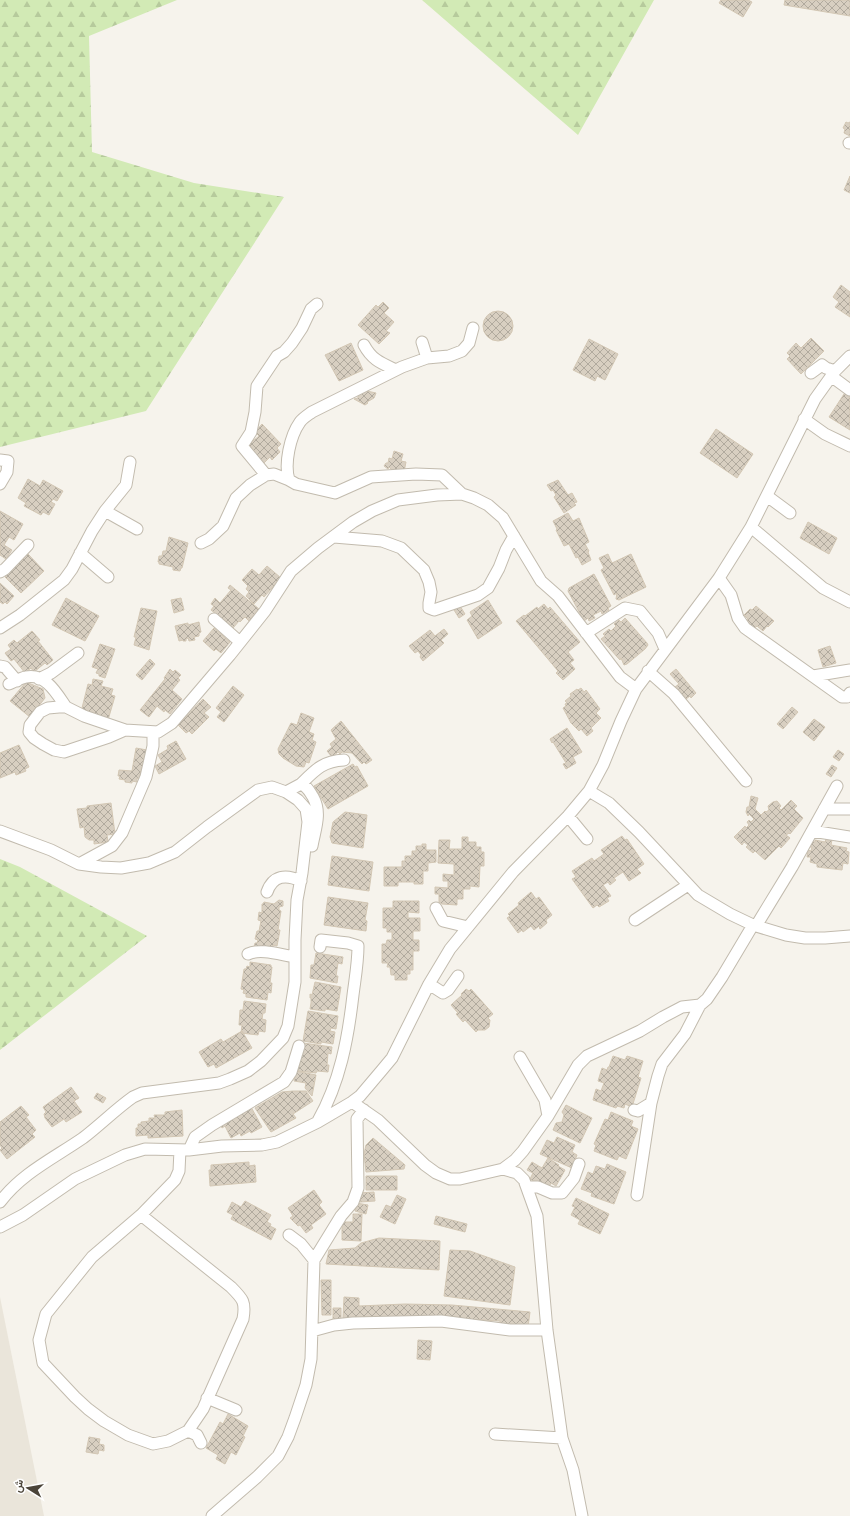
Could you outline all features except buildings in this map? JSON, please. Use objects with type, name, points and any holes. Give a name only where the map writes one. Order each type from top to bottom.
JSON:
[{"type":"street","points":[[266,475],[242,446],[251,432],[255,412],[257,386],[277,356],[284,352],[292,343],[302,328],[311,309],[317,304]]},
{"type":"street","points":[[289,480],[286,463],[295,431],[301,421],[312,412],[396,370],[427,358],[449,356],[462,351],[469,342],[473,328]]},
{"type":"street","points":[[422,342],[427,358]]},
{"type":"street","points":[[364,345],[369,355],[396,370]]},
{"type":"street","points":[[0,1227],[23,1215],[75,1179],[125,1155],[145,1149],[184,1150],[222,1146],[262,1145],[277,1142],[318,1122],[352,1102],[367,1089],[392,1058],[429,984],[450,949],[513,872],[568,816],[589,791],[603,765],[636,689],[719,578],[751,527],[815,399],[833,374],[850,356]]},
{"type":"street","points":[[811,373],[822,365],[850,390]]},
{"type":"street","points":[[804,420],[825,434],[850,446]]},
{"type":"street","points":[[0,460],[8,461],[8,472],[0,484]]},
{"type":"street","points":[[0,628],[20,615],[64,580],[72,569],[92,531],[105,511],[126,485],[130,462]]},
{"type":"street","points":[[201,543],[209,539],[223,526],[236,498],[250,485],[266,475],[274,474],[296,484],[335,493],[371,477],[416,474],[442,475],[462,494]]},
{"type":"street","points":[[0,666],[5,667],[13,683],[26,677],[39,679],[51,686],[66,707],[84,716],[125,730],[158,732],[172,723],[240,642],[265,610],[291,572],[318,548],[353,522],[372,511],[398,500],[437,494],[462,494],[488,505],[503,518],[541,581],[558,596],[620,677],[636,689]]},
{"type":"street","points":[[767,496],[790,513]]},
{"type":"street","points":[[105,511],[137,529]]},
{"type":"street","points":[[751,527],[823,588],[850,602]]},
{"type":"street","points":[[334,537],[382,541],[401,548],[424,570],[432,592],[429,603],[430,608],[434,610],[478,595],[488,588],[514,536]]},
{"type":"street","points":[[0,572],[5,569],[28,545]]},
{"type":"street","points":[[80,553],[108,578]]},
{"type":"street","points":[[719,578],[731,595],[738,618],[745,628],[842,697],[847,697],[850,693]]},
{"type":"street","points":[[586,633],[625,608],[640,611],[658,633],[665,649]]},
{"type":"street","points":[[214,619],[240,642]]},
{"type":"street","points":[[39,679],[51,673],[78,653]]},
{"type":"street","points":[[813,676],[850,670]]},
{"type":"street","points":[[648,671],[674,694],[746,781]]},
{"type":"street","points":[[66,707],[48,708],[40,712],[30,725],[29,732],[34,738],[54,750],[64,752],[125,730]]},
{"type":"street","points":[[79,864],[112,846],[122,833],[146,777],[153,746],[153,732]]},
{"type":"street","points":[[286,792],[301,784],[322,764],[344,760]]},
{"type":"street","points":[[297,900],[305,896],[308,867],[318,818],[318,808],[316,802],[307,787],[301,784]]},
{"type":"street","points":[[637,1195],[651,1103],[662,1064],[685,1034],[700,1005],[707,999],[722,977],[812,831],[837,786]]},
{"type":"street","points":[[0,831],[51,850],[79,864],[121,868],[149,863],[175,852],[258,790],[272,787],[286,792],[298,800],[306,809],[308,822],[301,881],[297,900],[295,982],[288,1026],[283,1038],[261,1061],[248,1071],[219,1083],[152,1091],[142,1093],[134,1097],[82,1138],[30,1172],[5,1195],[0,1202]]},
{"type":"street","points":[[589,791],[609,803],[678,872],[698,895],[715,906],[754,926],[786,935],[805,938],[850,936]]},
{"type":"street","points":[[824,809],[850,808]]},
{"type":"street","points":[[568,816],[587,840]]},
{"type":"street","points":[[812,831],[850,837]]},
{"type":"street","points":[[267,892],[269,886],[280,877],[290,877],[301,881]]},
{"type":"street","points":[[635,920],[688,885]]},
{"type":"street","points":[[436,908],[443,921],[468,927]]},
{"type":"street","points":[[318,1122],[338,1076],[345,1048],[350,1024],[358,952],[358,946],[348,943],[320,940],[320,947]]},
{"type":"street","points":[[248,954],[253,952],[267,952],[295,957]]},
{"type":"street","points":[[429,984],[443,993],[448,990],[458,976]]},
{"type":"street","points":[[352,1102],[378,1120],[425,1165],[436,1173],[450,1179],[460,1179],[503,1168],[515,1160],[523,1151],[548,1116],[578,1065],[587,1056],[640,1031],[682,1007],[700,1005]]},
{"type":"street","points":[[141,1215],[231,1287],[242,1298],[245,1307],[243,1319],[203,1409],[188,1431],[168,1441],[152,1444],[128,1435],[88,1409],[75,1398],[43,1363],[39,1340],[46,1314],[92,1257],[141,1215],[175,1180],[179,1171],[184,1150],[195,1137],[212,1125],[284,1082],[291,1072],[299,1046]]},
{"type":"street","points":[[520,1057],[545,1100],[548,1116]]},
{"type":"street","points":[[634,1110],[638,1111],[651,1103]]},
{"type":"street","points":[[212,1516],[278,1456],[296,1418],[306,1384],[311,1359],[314,1260],[341,1216],[353,1202],[358,1188],[357,1119],[364,1110]]},
{"type":"street","points":[[527,1187],[538,1186],[552,1194],[562,1192],[574,1178],[579,1164]]},
{"type":"street","points":[[503,1168],[517,1173],[524,1180],[537,1216],[547,1330],[562,1438],[573,1470],[582,1516]]},
{"type":"street","points":[[289,1235],[301,1244],[314,1260]]},
{"type":"street","points":[[312,1331],[334,1325],[353,1323],[441,1321],[510,1330],[547,1330]]},
{"type":"street","points":[[207,1398],[236,1410]]},
{"type":"street","points":[[188,1431],[197,1435],[200,1442]]},
{"type":"street","points":[[495,1434],[562,1438]]},
{"type":"shaded area","points":[[0,1297],[44,1516],[0,1516]]},
{"type":"green space","points":[[0,0],[177,0],[89,36],[92,152],[194,183],[284,197],[146,411],[0,447]]},
{"type":"green space","points":[[422,0],[654,0],[578,135]]},
{"type":"green space","points":[[0,859],[20,867],[147,936],[0,1050]]}]
